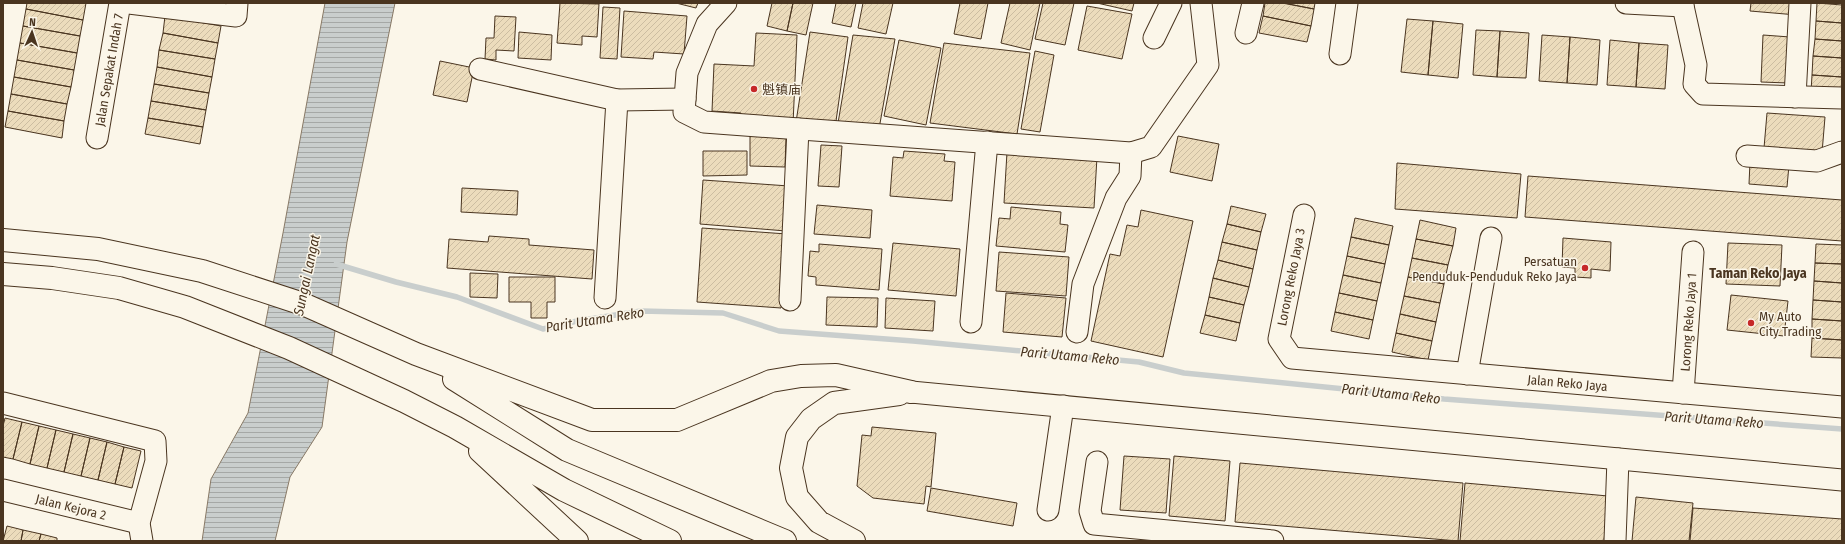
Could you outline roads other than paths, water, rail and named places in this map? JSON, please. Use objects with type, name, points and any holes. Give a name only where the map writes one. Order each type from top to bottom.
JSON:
[{"type":"highway","points":[[3,240],[98,249],[202,271],[303,304],[416,354],[592,420],[677,420],[771,381],[801,376],[836,376],[910,392]]},
{"type":"highway","points":[[3,274],[52,278],[119,288],[185,307],[289,348],[404,401],[455,427],[564,490],[670,541]]},
{"type":"highway","points":[[416,354],[567,450],[785,541]]},
{"type":"highway","points":[[854,541],[819,522],[797,496],[791,468],[797,437],[810,419],[834,403],[910,392]]},
{"type":"highway","points":[[455,427],[577,541]]},
{"type":"street","name":"Jalan Sepakat Indah 7","points":[[97,138],[120,3]]},
{"type":"street","points":[[129,3],[236,16],[237,3]]},
{"type":"street","points":[[726,3],[708,24],[687,73],[684,112],[704,122],[1132,153],[1151,147],[1208,65],[1201,3]]},
{"type":"street","points":[[1154,38],[1172,3]]},
{"type":"street","points":[[1246,33],[1253,3]]},
{"type":"street","points":[[1340,54],[1347,3]]},
{"type":"street","points":[[1626,3],[1684,5],[1696,65],[1694,84],[1703,94],[1842,98]]},
{"type":"street","points":[[1795,97],[1800,3]]},
{"type":"street","points":[[480,69],[617,100],[685,98]]},
{"type":"street","points":[[605,298],[617,100]]},
{"type":"street","points":[[790,300],[798,129]]},
{"type":"street","points":[[972,322],[987,142]]},
{"type":"street","points":[[1747,156],[1817,161],[1842,152]]},
{"type":"street","points":[[1077,332],[1083,284],[1116,198],[1130,176],[1132,153]]},
{"type":"street","name":"Lorong Reko Jaya 3","points":[[1292,358],[1279,338],[1304,215]]},
{"type":"street","points":[[1467,374],[1491,238]]},
{"type":"street","name":"Lorong Reko Jaya 1","points":[[1683,393],[1693,252]]},
{"type":"street","name":"Jalan Reko Jaya","points":[[1292,358],[1842,407]]},
{"type":"street","points":[[910,392],[1842,480]]},
{"type":"street","points":[[3,403],[155,441],[156,461],[140,532]]},
{"type":"street","points":[[1048,510],[1063,406]]},
{"type":"street","points":[[1616,541],[1618,459]]},
{"type":"street","points":[[1097,462],[1090,511],[1094,524],[1273,541]]},
{"type":"street","name":"Jalan Kejora 2","points":[[3,490],[140,532]]},
{"type":"water","name":"Sungai Langat","points":[[325,3],[395,3],[347,242],[322,427],[290,477],[275,541],[202,541],[211,479],[248,413]]},
{"type":"waterway","name":"Parit Utama Reko","points":[[336,264],[396,282],[457,297],[543,329],[577,321],[641,311],[723,313],[779,331],[913,341],[1139,362],[1184,373],[1444,399],[1842,429]]},
{"type":"place","name":"魁镇庙","points":[[754,89]]},
{"type":"place","name":"Persatuan Penduduk-Penduduk Reko Jaya","points":[[1585,268]]},
{"type":"place","name":"My Auto City Trading","points":[[1751,323]]},
{"type":"district","name":"Taman Reko Jaya","points":[[1758,273]]}]
